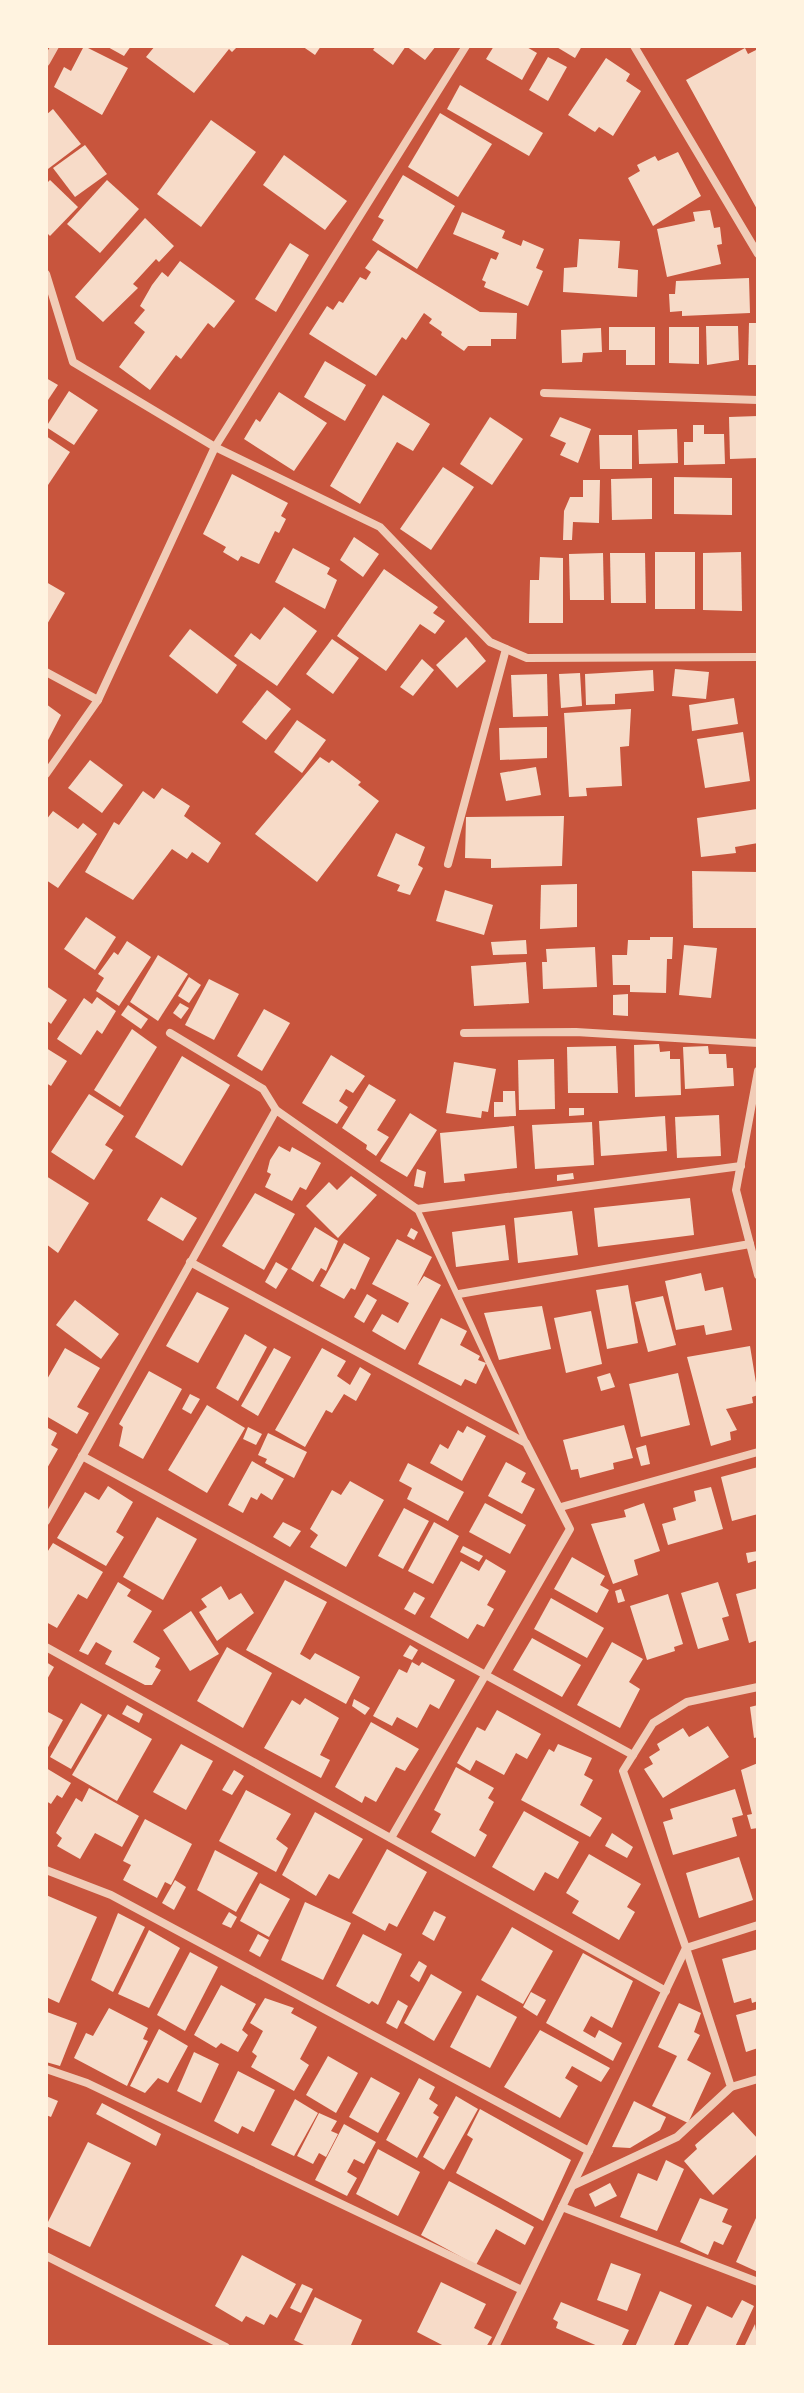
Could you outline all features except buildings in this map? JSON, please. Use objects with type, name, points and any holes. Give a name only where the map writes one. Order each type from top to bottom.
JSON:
[{"type":"street","points":[[46,62],[55,46]]},
{"type":"street","points":[[46,774],[98,700],[215,447],[466,46]]},
{"type":"street","points":[[634,46],[758,254]]},
{"type":"street","points":[[46,274],[73,362],[215,447],[380,527],[490,642],[527,658],[758,657]]},
{"type":"street","points":[[544,393],[758,400]]},
{"type":"street","points":[[448,864],[506,649]]},
{"type":"street","points":[[46,672],[98,700]]},
{"type":"street","points":[[464,1033],[576,1032],[758,1043]]},
{"type":"street","points":[[170,1033],[263,1089],[276,1110],[417,1209],[741,1166]]},
{"type":"street","points":[[758,1071],[736,1190],[758,1275]]},
{"type":"street","points":[[47,1514],[276,1110]]},
{"type":"street","points":[[459,1294],[750,1244]]},
{"type":"street","points":[[190,1262],[526,1443],[570,1529],[391,1838]]},
{"type":"street","points":[[561,1507],[758,1452]]},
{"type":"street","points":[[82,1456],[633,1755]]},
{"type":"street","points":[[46,1647],[666,1991]]},
{"type":"street","points":[[731,2087],[623,1771],[653,1723],[687,1702],[758,1687]]},
{"type":"street","points":[[46,1870],[111,1895],[589,2151]]},
{"type":"street","points":[[495,2347],[686,1948],[758,1925]]},
{"type":"street","points":[[46,2069],[87,2083],[522,2290]]},
{"type":"street","points":[[573,2185],[677,2137],[731,2087],[758,2079]]},
{"type":"street","points":[[562,2207],[758,2282]]},
{"type":"street","points":[[46,2256],[226,2347]]},
{"type":"lane","points":[[417,1209],[526,1443]]}]
